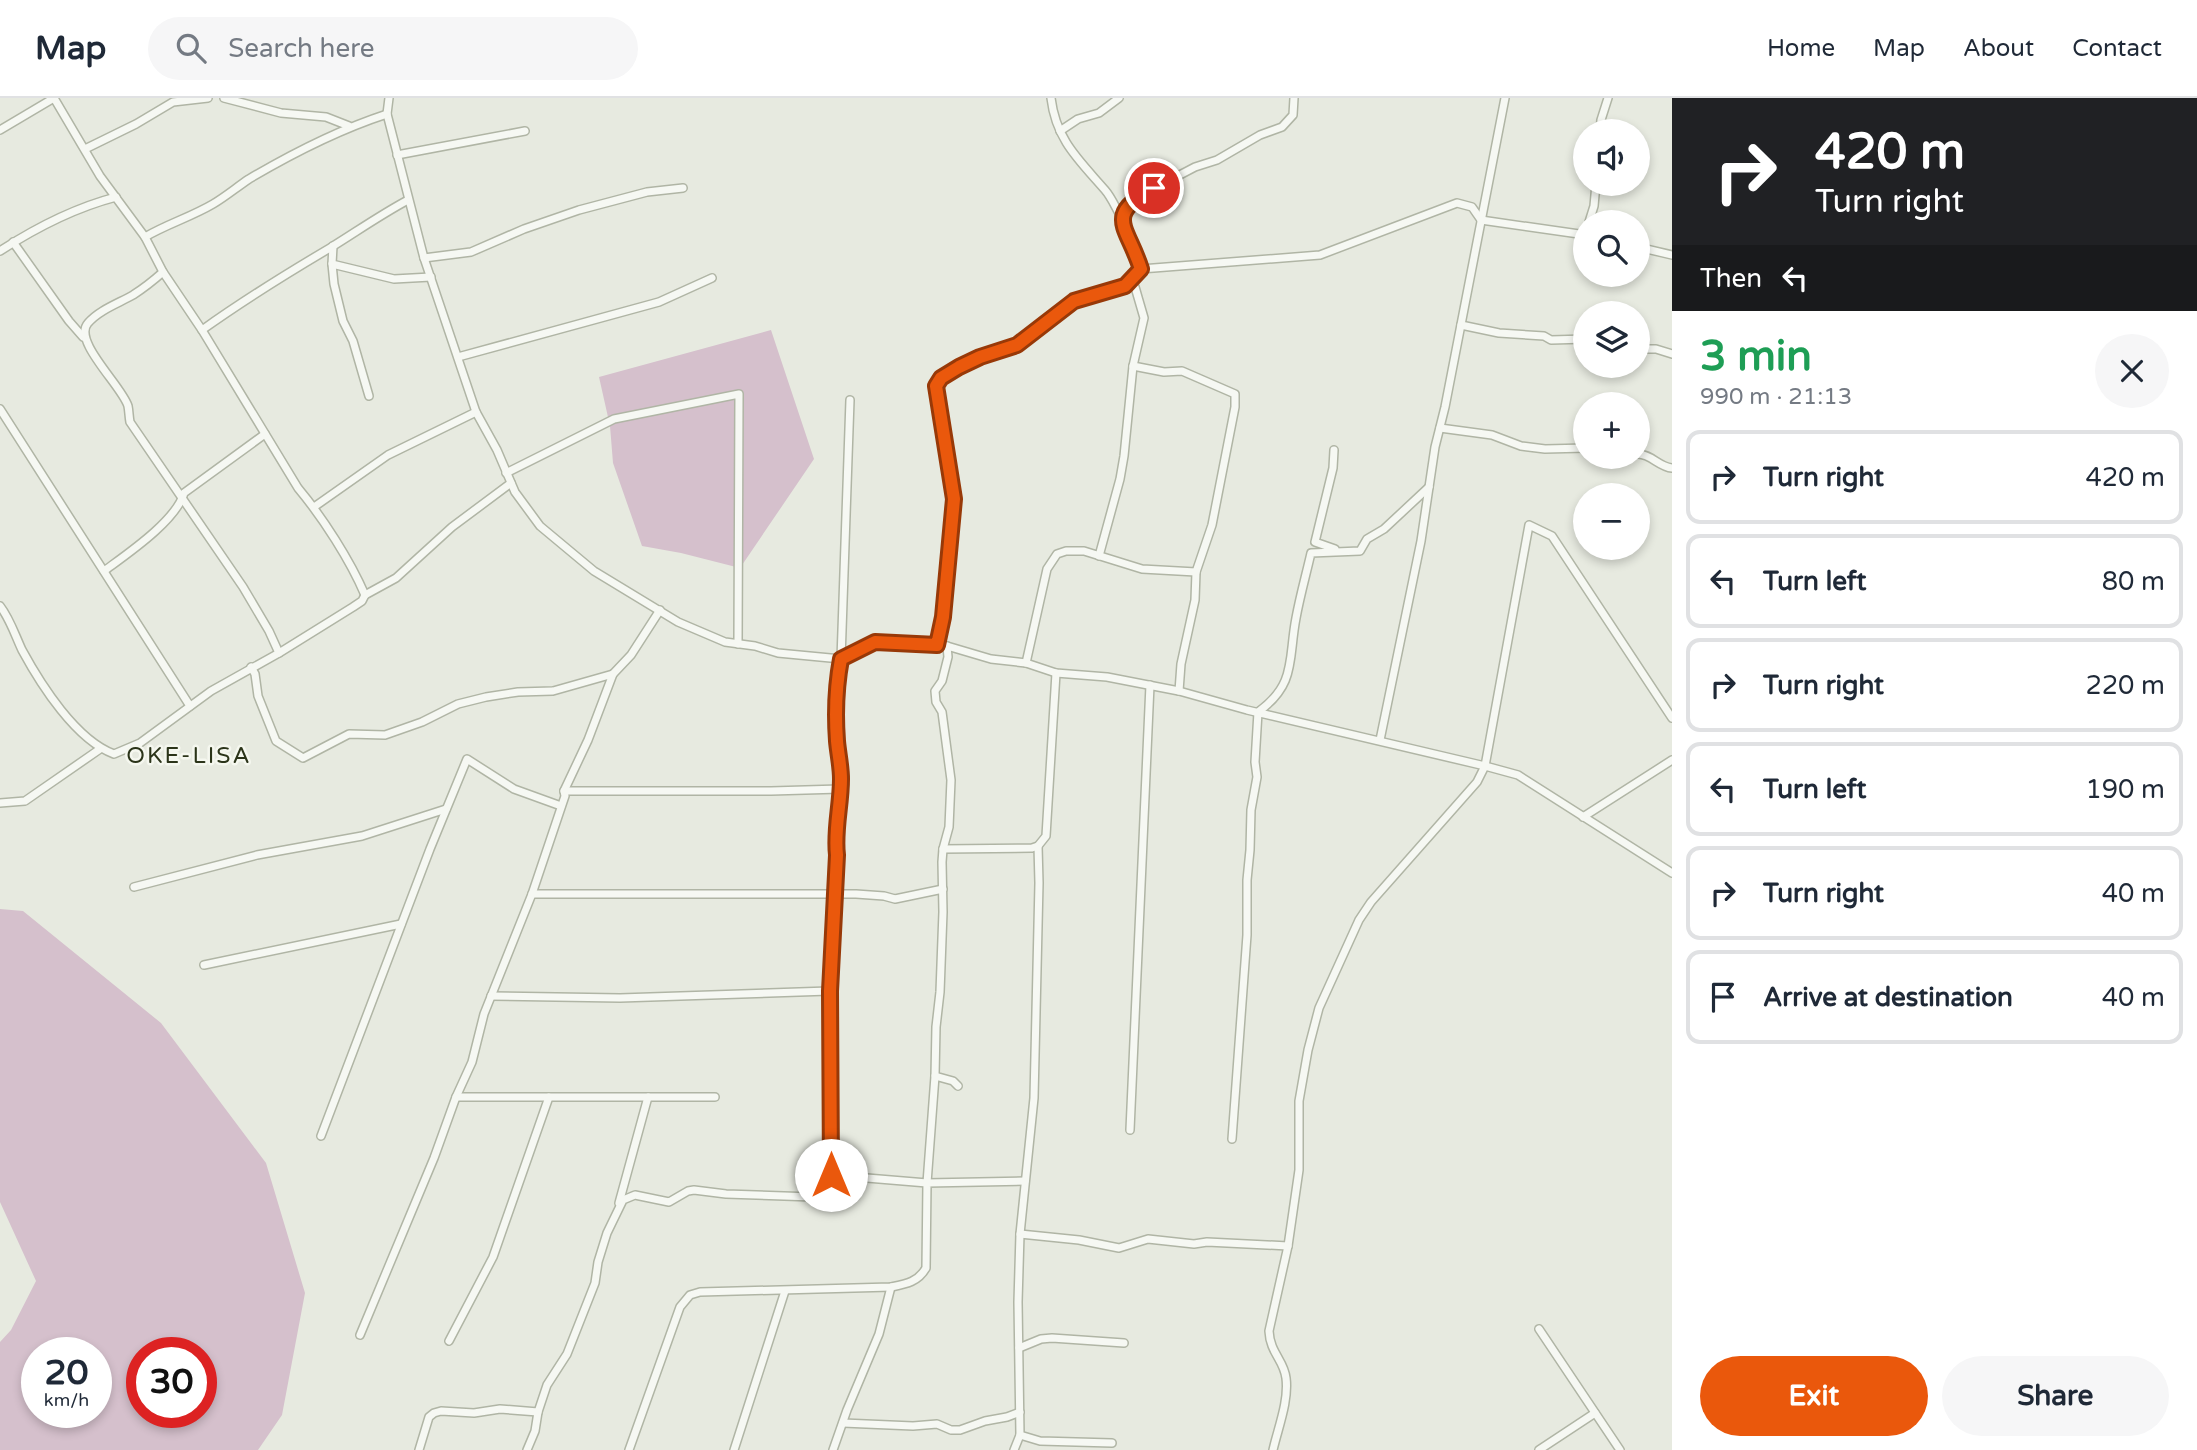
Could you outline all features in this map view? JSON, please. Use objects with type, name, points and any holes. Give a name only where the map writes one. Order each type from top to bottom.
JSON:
[{"type":"street","points":[[0,130],[54,98],[100,176],[145,237],[163,272],[202,330],[298,488],[314,507],[365,595]]},
{"type":"street","points":[[85,149],[173,102],[208,98]]},
{"type":"street","points":[[224,98],[281,113],[326,117],[349,126]]},
{"type":"street","points":[[389,98],[387,114],[424,258],[476,412],[497,450],[514,492],[540,526],[594,571],[678,622],[725,642],[755,646],[778,653],[841,659],[875,642],[947,646],[991,659],[1026,663],[1056,673],[1107,677],[1179,691],[1485,766],[1518,775],[1672,873]]},
{"type":"street","points":[[1051,98],[1053,118],[1080,164],[1107,192],[1122,218],[1141,269]]},
{"type":"street","points":[[1060,131],[1078,120],[1099,113],[1119,98]]},
{"type":"street","points":[[1287,98],[1293,115]]},
{"type":"street","points":[[1122,218],[1134,199],[1195,167],[1217,160],[1260,135],[1282,127],[1293,115],[1294,98]]},
{"type":"street","points":[[1380,740],[1421,541],[1440,428],[1505,98]]},
{"type":"street","points":[[1601,119],[1608,98]]},
{"type":"street","points":[[145,237],[169,223],[188,217],[256,175],[349,126],[387,114]]},
{"type":"street","points":[[397,155],[525,131]]},
{"type":"street","points":[[424,258],[471,252],[524,229],[579,210],[647,192],[683,188]]},
{"type":"street","points":[[0,251],[45,223],[116,197]]},
{"type":"street","points":[[202,330],[253,294],[408,200]]},
{"type":"street","points":[[1125,286],[1141,269],[1320,255],[1457,203],[1472,207],[1481,219],[1573,232]]},
{"type":"street","points":[[13,242],[121,393],[128,406],[130,422],[243,587],[279,653]]},
{"type":"street","points":[[333,246],[334,284],[343,321],[353,341],[369,396]]},
{"type":"street","points":[[1650,250],[1672,255]]},
{"type":"street","points":[[332,264],[394,279],[431,277]]},
{"type":"street","points":[[86,341],[86,324],[136,293],[163,272]]},
{"type":"street","points":[[458,357],[659,302],[712,278]]},
{"type":"street","points":[[937,645],[943,617],[954,499],[936,386],[941,378],[959,367],[1017,345],[1074,301],[1125,286],[1135,288],[1144,318],[1133,366],[1124,456],[1100,556]]},
{"type":"street","points":[[1461,326],[1499,333],[1544,336],[1551,340],[1573,339]]},
{"type":"street","points":[[1650,349],[1672,354]]},
{"type":"street","points":[[1133,366],[1164,372],[1182,371],[1235,394],[1235,407],[1212,525],[1196,572],[1195,600],[1181,664],[1179,691]]},
{"type":"street","points":[[506,473],[614,419],[739,394],[738,644]]},
{"type":"street","points":[[619,1204],[628,1196],[635,1195],[669,1202],[694,1190],[726,1194],[813,1197],[822,1192],[831,1175],[830,991],[837,855],[835,840],[840,789],[836,710],[837,677],[841,659],[850,400]]},
{"type":"street","points":[[0,409],[190,706]]},
{"type":"street","points":[[314,507],[388,455],[476,412]]},
{"type":"street","points":[[1440,428],[1492,435],[1521,446],[1573,449]]},
{"type":"street","points":[[104,571],[155,532],[182,500],[184,493],[265,434]]},
{"type":"street","points":[[1334,450],[1333,468],[1315,542],[1330,548],[1360,551]]},
{"type":"street","points":[[1650,457],[1665,467],[1672,468]]},
{"type":"street","points":[[0,606],[33,671],[67,716],[100,749],[114,754],[140,743],[211,691],[279,653],[362,601],[365,595],[396,578],[452,527],[511,483]]},
{"type":"street","points":[[1360,551],[1367,539],[1384,529],[1429,487]]},
{"type":"street","points":[[1273,1450],[1286,1396],[1286,1377],[1269,1344],[1269,1331],[1276,1307],[1299,1170],[1299,1101],[1319,1008],[1359,920],[1371,902],[1477,782],[1485,766],[1529,525],[1552,536],[1672,718]]},
{"type":"street","points":[[1026,663],[1051,561],[1056,554],[1084,551],[1142,569],[1196,572]]},
{"type":"street","points":[[1258,712],[1270,704],[1279,692],[1292,664],[1295,620],[1311,553],[1360,551]]},
{"type":"street","points":[[360,1335],[472,1062],[491,996],[532,894],[565,796],[564,791],[588,740],[613,674],[631,656],[660,610]]},
{"type":"street","points":[[629,1450],[684,1301],[690,1295],[700,1292],[891,1287],[916,1280],[926,1268],[928,1182],[940,992],[943,849],[949,827],[951,780],[942,712],[936,702],[935,691],[942,681],[948,657],[947,646]]},
{"type":"street","points":[[251,667],[255,674],[258,696],[276,741],[303,758],[349,734],[385,735],[467,702],[518,692],[553,691],[613,674]]},
{"type":"street","points":[[1014,1450],[1020,1435],[1020,1234],[1034,1097],[1038,846],[1046,836],[1056,673]]},
{"type":"street","points":[[1130,1130],[1150,685]]},
{"type":"street","points":[[1232,1139],[1247,935],[1251,810],[1257,777],[1255,762],[1258,712]]},
{"type":"street","points":[[0,803],[25,801],[100,749]]},
{"type":"street","points":[[321,1136],[467,759],[514,789],[561,806]]},
{"type":"street","points":[[1583,817],[1672,760]]},
{"type":"street","points":[[564,791],[771,792],[840,789]]},
{"type":"street","points":[[134,887],[257,855],[362,835],[446,809]]},
{"type":"street","points":[[943,849],[1017,849],[1038,846]]},
{"type":"street","points":[[532,894],[835,894],[895,899],[943,889]]},
{"type":"street","points":[[204,965],[401,924]]},
{"type":"street","points":[[491,996],[620,998],[830,991]]},
{"type":"street","points":[[935,1076],[953,1081],[958,1086]]},
{"type":"street","points":[[456,1097],[715,1097]]},
{"type":"street","points":[[449,1341],[493,1257],[549,1097]]},
{"type":"street","points":[[527,1450],[547,1385],[567,1354],[595,1283],[598,1262],[619,1204],[648,1097]]},
{"type":"street","points":[[831,1175],[928,1182],[1025,1181]]},
{"type":"street","points":[[1020,1234],[1079,1240],[1119,1248],[1148,1239],[1194,1244],[1207,1242],[1287,1246]]},
{"type":"street","points":[[833,1450],[879,1334],[891,1287]]},
{"type":"street","points":[[734,1450],[785,1291]]},
{"type":"street","points":[[1539,1329],[1620,1450]]},
{"type":"street","points":[[1019,1348],[1041,1339],[1052,1338],[1124,1343]]},
{"type":"street","points":[[419,1450],[429,1417],[434,1413],[474,1413],[500,1409],[538,1412]]},
{"type":"street","points":[[843,1423],[913,1426],[937,1424],[951,1430],[960,1430],[985,1420],[1020,1412]]},
{"type":"street","points":[[1539,1450],[1595,1413]]},
{"type":"street","points":[[1020,1435],[1040,1441],[1112,1443]]},
{"type":"shaded area","points":[[771,330],[814,459],[740,568],[642,546],[613,463],[610,426],[599,377]]},
{"type":"shaded area","points":[[0,909],[23,911],[161,1023],[266,1163],[305,1293],[282,1415],[258,1450],[0,1450],[0,1342],[11,1330],[36,1281],[0,1202]]},
{"type":"district","name":"OKE-LISA","points":[[189,755]]},
{"type":"route","points":[[831,1175],[830,991],[837,855],[835,840],[841,778],[836,737],[837,677],[841,659],[875,642],[937,645],[943,617],[954,499],[936,386],[941,378],[980,357],[1017,345],[1074,301],[1125,286],[1141,269],[1123,226],[1124,211],[1134,199],[1154,188]]}]
